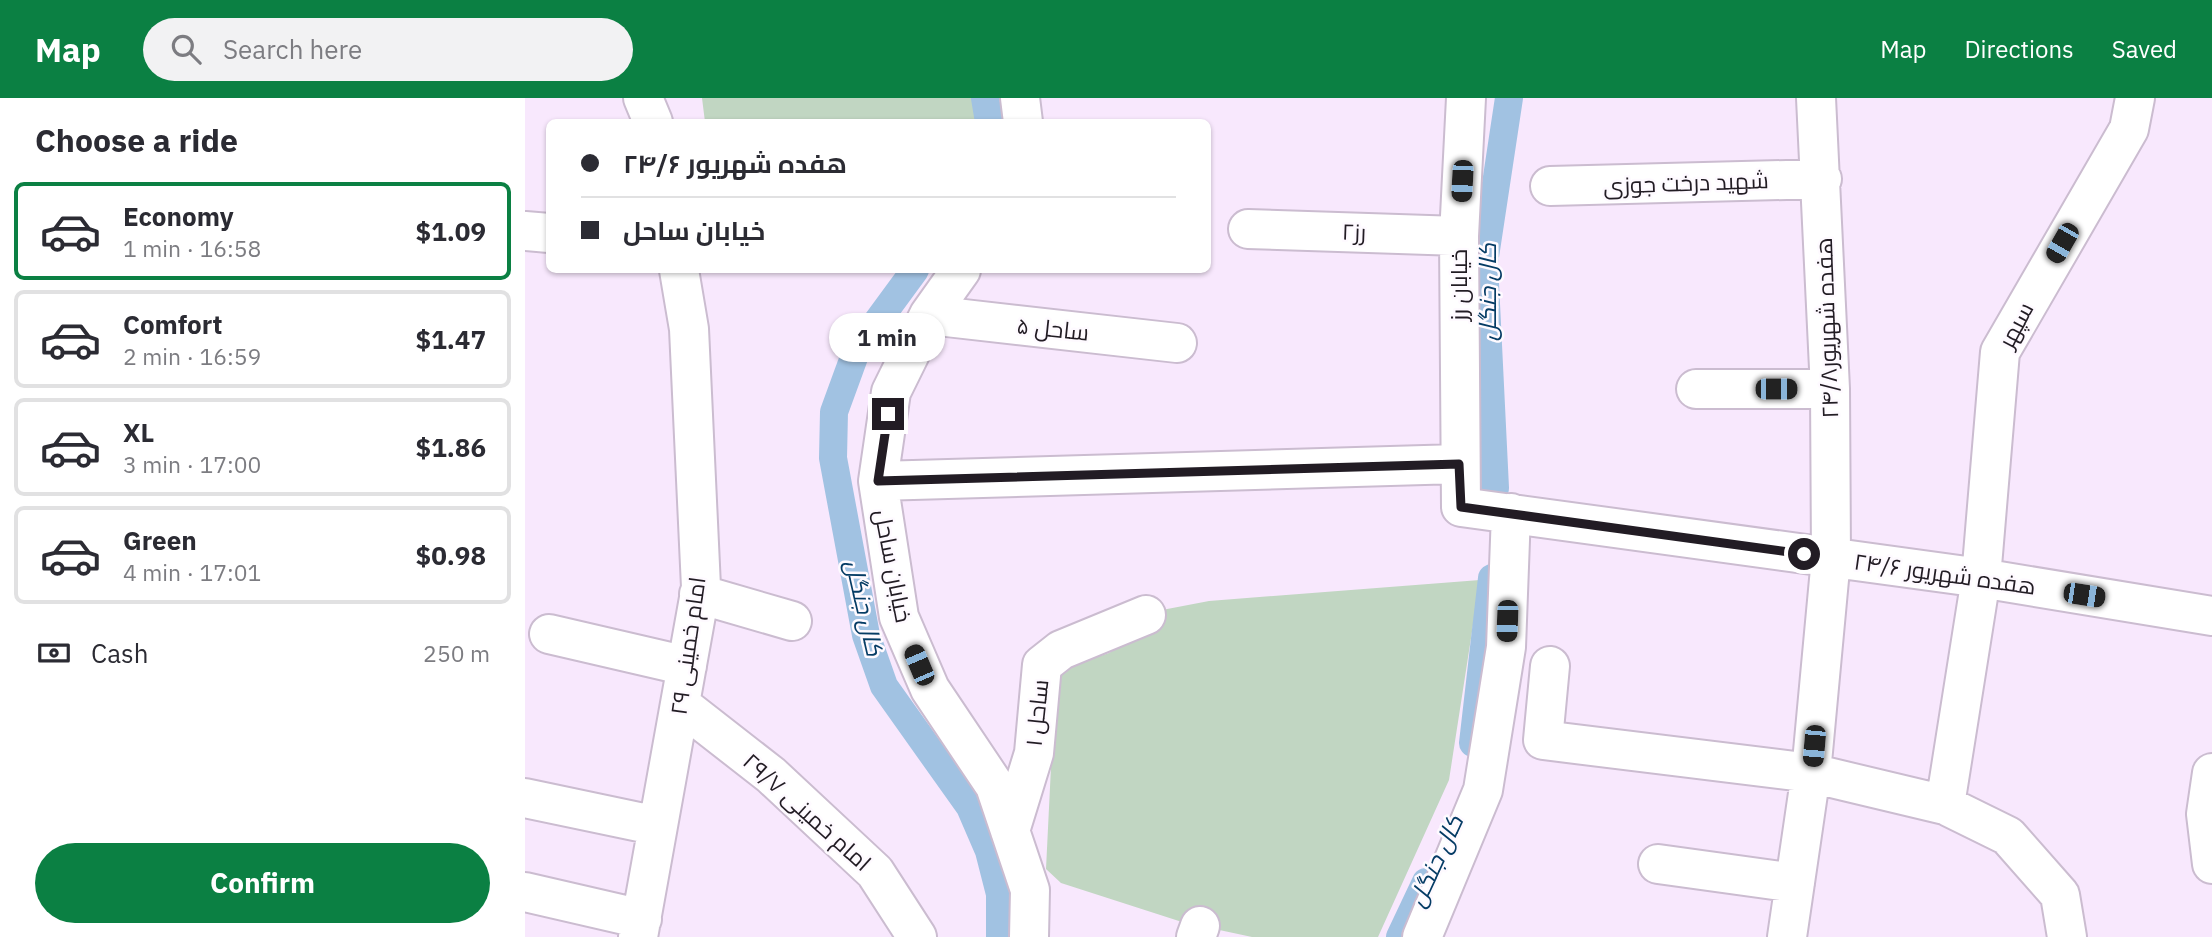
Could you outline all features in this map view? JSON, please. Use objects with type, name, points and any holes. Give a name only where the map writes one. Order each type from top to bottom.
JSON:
[{"type":"street","points":[[643,98],[652,119]]},
{"type":"street","points":[[1020,98],[1023,119]]},
{"type":"street","name":"خیابان رز","points":[[1466,98],[1459,236],[1461,507],[1511,513]]},
{"type":"street","name":"هفده شهریور۲۴/۸","points":[[1787,937],[1811,773],[1831,558],[1830,389],[1822,179],[1816,98]]},
{"type":"street","name":"سپهر","points":[[1945,805],[1981,578],[2000,352],[2129,129],[2135,98]]},
{"type":"street","name":"شهید درخت جوزی","points":[[1550,186],[1822,179]]},
{"type":"street","name":"رز۲","points":[[1248,229],[1459,236]]},
{"type":"street","points":[[525,231],[546,233]]},
{"type":"street","name":"امام خمینی ۲۹","points":[[640,928],[699,594],[689,329],[680,273]]},
{"type":"street","name":"خیابان ساحل","points":[[959,273],[929,315],[891,392],[878,481],[899,617],[930,689],[995,786],[1030,890],[1029,937]]},
{"type":"street","name":"ساحل ۵","points":[[929,315],[1177,343]]},
{"type":"street","points":[[1696,389],[1830,389]]},
{"type":"street","points":[[878,481],[1459,464]]},
{"type":"street","points":[[1422,937],[1483,790],[1506,647],[1511,513]]},
{"type":"street","name":"هفده شهریور ۲۴/۶","points":[[1511,513],[1981,578],[2212,616]]},
{"type":"street","points":[[699,594],[792,621]]},
{"type":"street","name":"ساحل ۱","points":[[1010,831],[1034,753],[1042,665],[1061,650],[1146,615]]},
{"type":"street","points":[[549,634],[687,666]]},
{"type":"street","points":[[1551,666],[1543,740],[1811,773],[1945,805],[2008,836],[2060,895],[2067,937]]},
{"type":"street","name":"امام خمینی ۲۹/۷","points":[[680,704],[771,775],[875,872],[917,937]]},
{"type":"street","points":[[2212,773],[2206,814],[2212,864]]},
{"type":"street","points":[[525,798],[658,826]]},
{"type":"street","points":[[1658,864],[1795,883]]},
{"type":"street","points":[[525,892],[640,928]]},
{"type":"green space","points":[[702,98],[972,98],[976,119],[705,119]]},
{"type":"green space","points":[[1480,580],[1449,780],[1378,937],[1252,937],[1182,922],[1061,883],[1046,869],[1055,685],[1065,668],[1109,653],[1145,629],[1162,610],[1209,601]]},
{"type":"waterway","name":"کال جنگل","points":[[985,98],[988,119]]},
{"type":"waterway","name":"کال جنگل","points":[[1495,488],[1484,263],[1509,98]]},
{"type":"waterway","name":"کال جنگل","points":[[913,273],[857,349],[834,412],[833,458],[866,635],[884,686],[970,807],[989,851],[1000,894],[1000,937]]},
{"type":"waterway","name":"کال جنگل","points":[[1473,743],[1492,578]]},
{"type":"waterway","name":"کال جنگل","points":[[1400,937],[1426,882]]},
{"type":"route","points":[[888,414],[878,481],[1459,464],[1461,507],[1804,554]]}]
